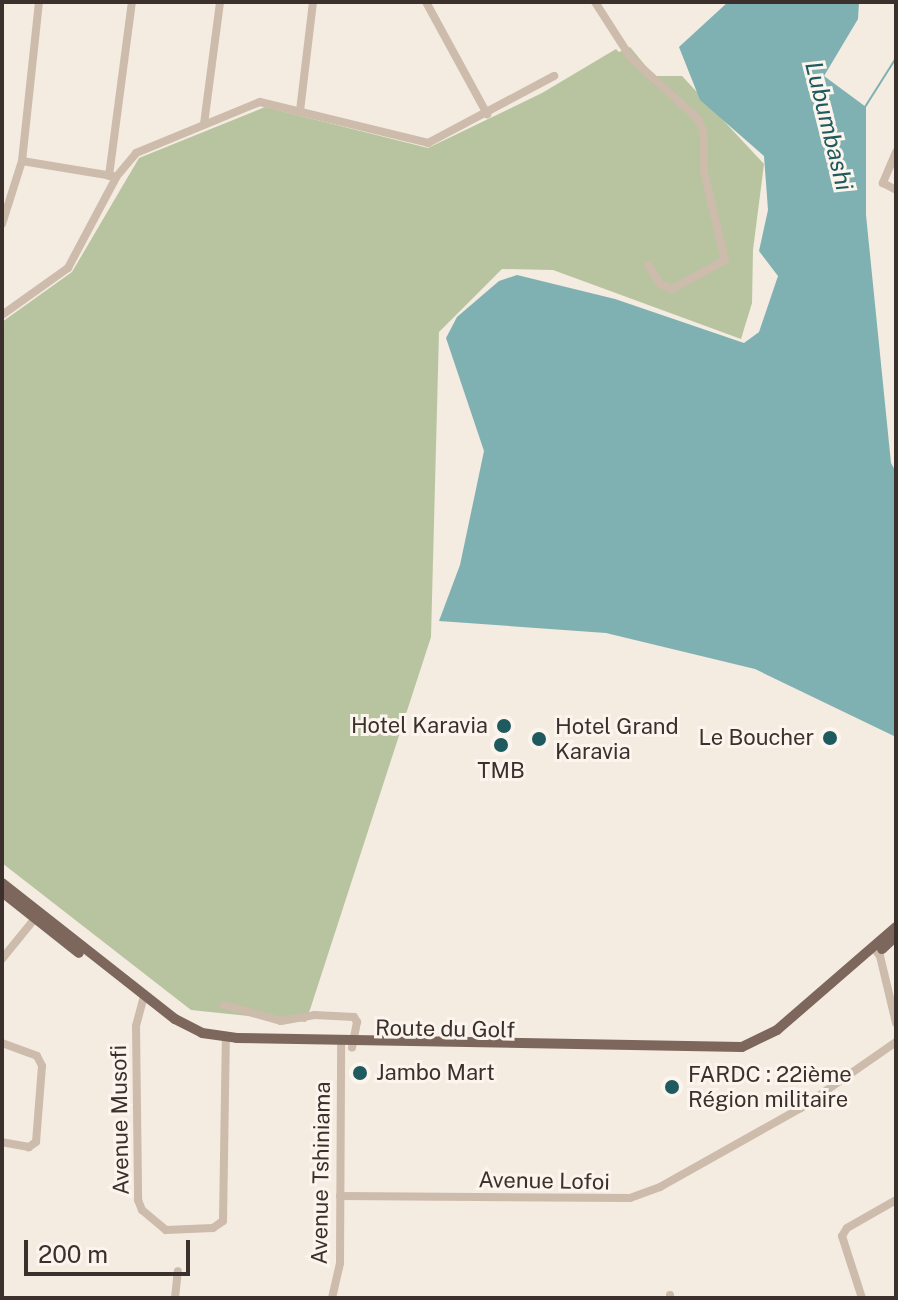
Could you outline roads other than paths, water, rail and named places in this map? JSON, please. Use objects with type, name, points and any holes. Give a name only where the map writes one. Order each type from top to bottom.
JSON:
[{"type":"main road","points":[[2,883],[37,916]]},
{"type":"main road","name":"Route du Golf","points":[[2,892],[37,916],[180,1030],[226,1041],[716,1055],[746,1053],[777,1038],[896,936]]},
{"type":"main road","points":[[876,950],[896,927]]},
{"type":"street","points":[[2,224],[22,161],[39,2]]},
{"type":"street","points":[[113,176],[132,2]]},
{"type":"street","points":[[204,124],[220,2]]},
{"type":"street","points":[[300,111],[313,2]]},
{"type":"street","points":[[426,2],[487,114]]},
{"type":"street","points":[[595,2],[631,58],[698,119],[704,133],[704,172],[725,260],[672,289],[660,284],[648,265]]},
{"type":"street","points":[[2,315],[68,268],[113,176],[133,155],[204,124],[260,102],[426,143],[487,114],[554,76]]},
{"type":"street","points":[[896,152],[883,183],[896,190]]},
{"type":"street","points":[[22,161],[113,176]]},
{"type":"street","points":[[2,189],[13,190]]},
{"type":"street","points":[[2,959],[37,916]]},
{"type":"street","points":[[876,950],[896,1023]]},
{"type":"street","name":"Avenue Musofi","points":[[142,998],[136,1026],[138,1200],[142,1210],[166,1230],[213,1228],[223,1221],[226,1041]]},
{"type":"street","points":[[224,1005],[281,1021],[309,1015],[354,1017],[357,1022],[347,1045]]},
{"type":"street","name":"Avenue Lofoi","points":[[340,1196],[630,1198],[660,1187],[801,1108],[896,1042]]},
{"type":"street","points":[[2,1043],[37,1056],[42,1066],[36,1142],[29,1147],[2,1142]]},
{"type":"street","name":"Avenue Tshiniama","points":[[332,1298],[340,1263],[347,1045]]},
{"type":"street","points":[[862,1298],[842,1236],[847,1228],[896,1200]]},
{"type":"street","points":[[175,1298],[178,1271]]},
{"type":"water","name":"Lubumbashi","points":[[728,2],[859,2],[858,19],[824,76],[866,107],[866,215],[891,463],[896,472],[896,737],[755,669],[606,633],[439,621],[460,565],[484,451],[446,338],[457,317],[499,281],[517,275],[615,299],[744,343],[759,332],[778,276],[759,251],[768,210],[764,156],[700,100],[679,47]]},
{"type":"waterway","points":[[865,107],[896,58]]},
{"type":"place","name":"Hotel Karavia","points":[[504,726]]},
{"type":"place","name":"Le Boucher","points":[[830,738]]},
{"type":"place","name":"Hotel Grand Karavia","points":[[539,739]]},
{"type":"place","name":"TMB","points":[[501,745]]},
{"type":"place","name":"Jambo Mart","points":[[360,1073]]},
{"type":"place","name":"FARDC : 22ième Région militaire","points":[[672,1087]]}]
